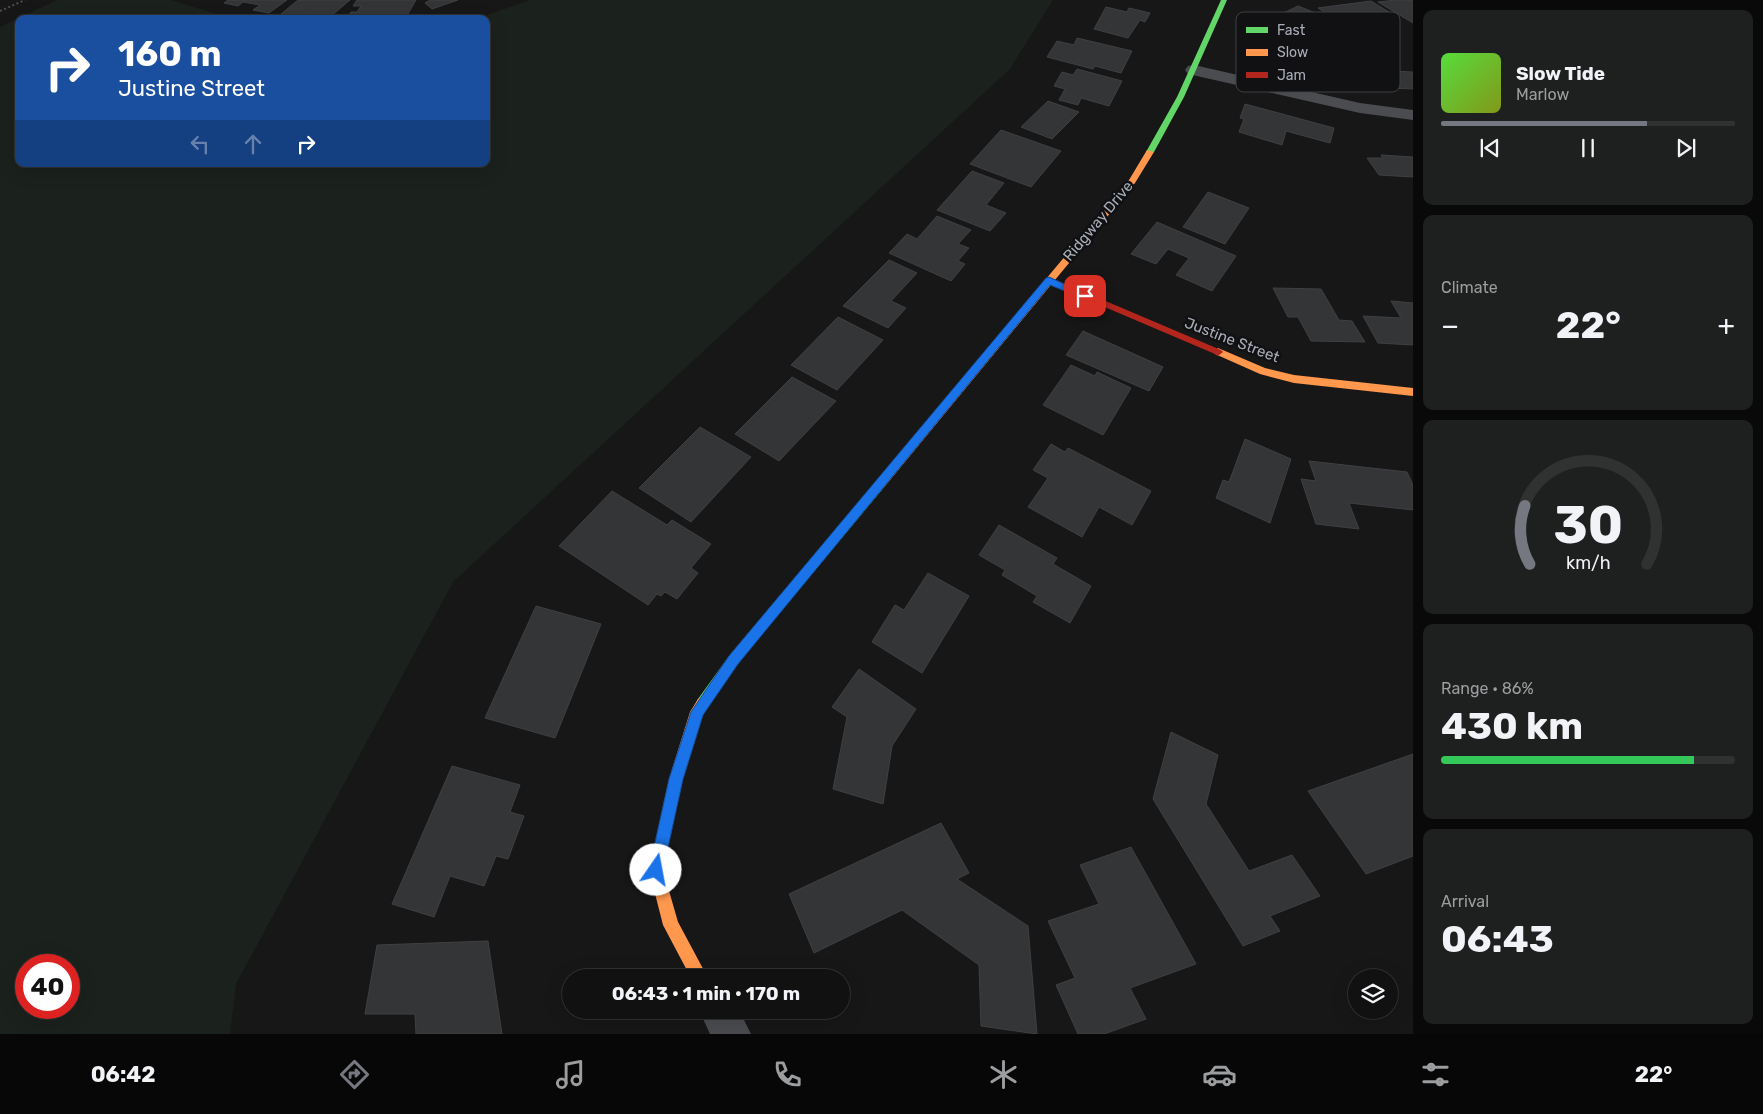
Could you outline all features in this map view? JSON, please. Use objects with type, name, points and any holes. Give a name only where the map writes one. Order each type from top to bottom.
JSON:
[{"type":"street","name":"Ridgway Drive","points":[[695,969],[672,925],[656,870],[676,779],[697,712],[733,660],[1132,181],[1164,130],[1194,70],[1224,0]]},
{"type":"street","points":[[1194,70],[1236,80]]},
{"type":"street","points":[[1287,92],[1351,107],[1413,115]]},
{"type":"street","name":"Justine Street","points":[[1049,280],[1263,371],[1294,380],[1413,392]]},
{"type":"street","points":[[723,1019],[732,1034]]},
{"type":"path","points":[[0,11],[25,0]]},
{"type":"shaded area","points":[[57,0],[171,0],[220,15],[25,15]]},
{"type":"shaded area","points":[[530,0],[1053,0],[1010,69],[453,582],[236,984],[230,1034],[0,1034],[0,27],[15,20],[15,167],[490,167],[490,15],[487,15]]},
{"type":"building","points":[[228,0],[287,0],[269,13],[253,10],[260,5],[243,2],[238,6],[224,3]]},
{"type":"building","points":[[298,0],[350,0],[332,15],[280,15]]},
{"type":"building","points":[[357,0],[416,0],[407,15],[349,15],[351,12],[357,12],[361,6],[353,6]]},
{"type":"building","points":[[430,0],[458,0],[432,9],[425,3]]},
{"type":"building","points":[[1413,0],[1413,23],[1400,15],[1400,12],[1395,12],[1378,2]]},
{"type":"building","points":[[1371,1],[1389,12],[1324,12],[1318,8]]},
{"type":"building","points":[[1298,6],[1313,12],[1286,12]]},
{"type":"building","points":[[1106,7],[1127,12],[1129,8],[1150,13],[1145,22],[1140,20],[1128,38],[1094,29]]},
{"type":"building","points":[[1077,38],[1132,51],[1121,73],[1095,66],[1093,69],[1047,57],[1057,41],[1074,45]]},
{"type":"building","points":[[1077,69],[1122,81],[1109,106],[1081,98],[1078,105],[1059,100],[1065,89],[1054,86],[1062,72],[1073,75]]},
{"type":"building","points":[[1400,71],[1413,72],[1413,89],[1400,88]]},
{"type":"building","points":[[1048,101],[1079,112],[1052,139],[1021,127]]},
{"type":"building","points":[[1245,104],[1334,128],[1330,143],[1286,131],[1282,145],[1239,132],[1244,119],[1240,118]]},
{"type":"building","points":[[1001,130],[1061,151],[1031,187],[970,164]]},
{"type":"building","points":[[1381,155],[1413,157],[1413,177],[1379,175],[1367,158],[1383,158]]},
{"type":"building","points":[[972,171],[1004,183],[986,205],[1006,213],[990,231],[937,210]]},
{"type":"building","points":[[1208,192],[1249,208],[1225,244],[1183,227]]},
{"type":"building","points":[[937,216],[971,230],[958,244],[969,248],[958,261],[965,264],[951,281],[889,253],[907,234],[917,239]]},
{"type":"building","points":[[1157,222],[1236,256],[1212,291],[1176,275],[1189,258],[1168,249],[1156,264],[1131,254]]},
{"type":"building","points":[[889,260],[917,273],[891,301],[906,308],[888,328],[843,306]]},
{"type":"building","points":[[1273,288],[1321,289],[1339,320],[1352,321],[1365,342],[1311,341],[1298,317],[1288,317]]},
{"type":"building","points":[[1391,301],[1413,303],[1413,345],[1378,343],[1363,316],[1401,318]]},
{"type":"building","points":[[838,317],[883,340],[837,390],[791,365]]},
{"type":"building","points":[[1083,331],[1163,367],[1149,391],[1066,355]]},
{"type":"building","points":[[1071,365],[1095,376],[1097,372],[1131,388],[1103,435],[1043,405]]},
{"type":"building","points":[[792,377],[836,401],[779,461],[735,434]]},
{"type":"building","points":[[700,427],[751,457],[691,522],[639,488]]},
{"type":"building","points":[[1245,439],[1291,459],[1270,523],[1216,498],[1223,480],[1229,482]]},
{"type":"building","points":[[1051,444],[1065,452],[1068,448],[1151,491],[1132,525],[1099,507],[1082,537],[1028,507],[1048,478],[1033,470]]},
{"type":"building","points":[[1309,461],[1407,472],[1413,485],[1413,510],[1349,503],[1359,529],[1316,524],[1301,479],[1316,481]]},
{"type":"building","points":[[612,491],[667,525],[672,520],[711,544],[691,568],[698,573],[677,599],[665,592],[661,596],[657,594],[648,605],[559,546]]},
{"type":"building","points":[[999,525],[1057,558],[1053,564],[1091,586],[1070,623],[1033,602],[1037,596],[1002,575],[1005,570],[979,555]]},
{"type":"building","points":[[928,573],[969,596],[922,673],[872,642],[895,605],[904,610]]},
{"type":"building","points":[[536,606],[601,624],[555,738],[485,718]]},
{"type":"building","points":[[859,669],[916,709],[892,746],[883,804],[833,789],[847,717],[832,707]]},
{"type":"building","points":[[1171,732],[1218,755],[1206,804],[1249,871],[1292,855],[1320,896],[1270,916],[1280,931],[1243,946],[1153,799]]},
{"type":"building","points":[[1413,754],[1413,856],[1366,874],[1308,791]]},
{"type":"building","points":[[452,766],[520,785],[510,812],[524,816],[508,859],[496,856],[484,886],[450,876],[434,917],[392,904]]},
{"type":"building","points":[[941,823],[969,873],[957,879],[1028,926],[1037,1034],[981,1026],[979,965],[902,910],[814,953],[789,894]]},
{"type":"building","points":[[1131,847],[1196,964],[1130,988],[1146,1019],[1104,1034],[1078,1034],[1056,985],[1075,978],[1048,921],[1099,904],[1080,865]]},
{"type":"building","points":[[488,941],[502,1034],[416,1034],[415,1014],[365,1014],[377,945]]},
{"type":"traffic: fast","points":[[1150,152],[1181,97],[1224,0]]},
{"type":"traffic: fast","points":[[703,703],[733,660],[877,488]]},
{"type":"traffic: slow","points":[[877,488],[1132,181],[1150,152]]},
{"type":"traffic: slow","points":[[1218,352],[1263,371],[1294,379],[1413,392]]},
{"type":"traffic: slow","points":[[695,969],[671,925],[656,870],[676,779],[697,712],[703,703]]},
{"type":"traffic: jam","points":[[1049,280],[1218,352]]},
{"type":"route","points":[[656,870],[676,779],[697,712],[733,660],[1049,280],[1085,296]]}]
